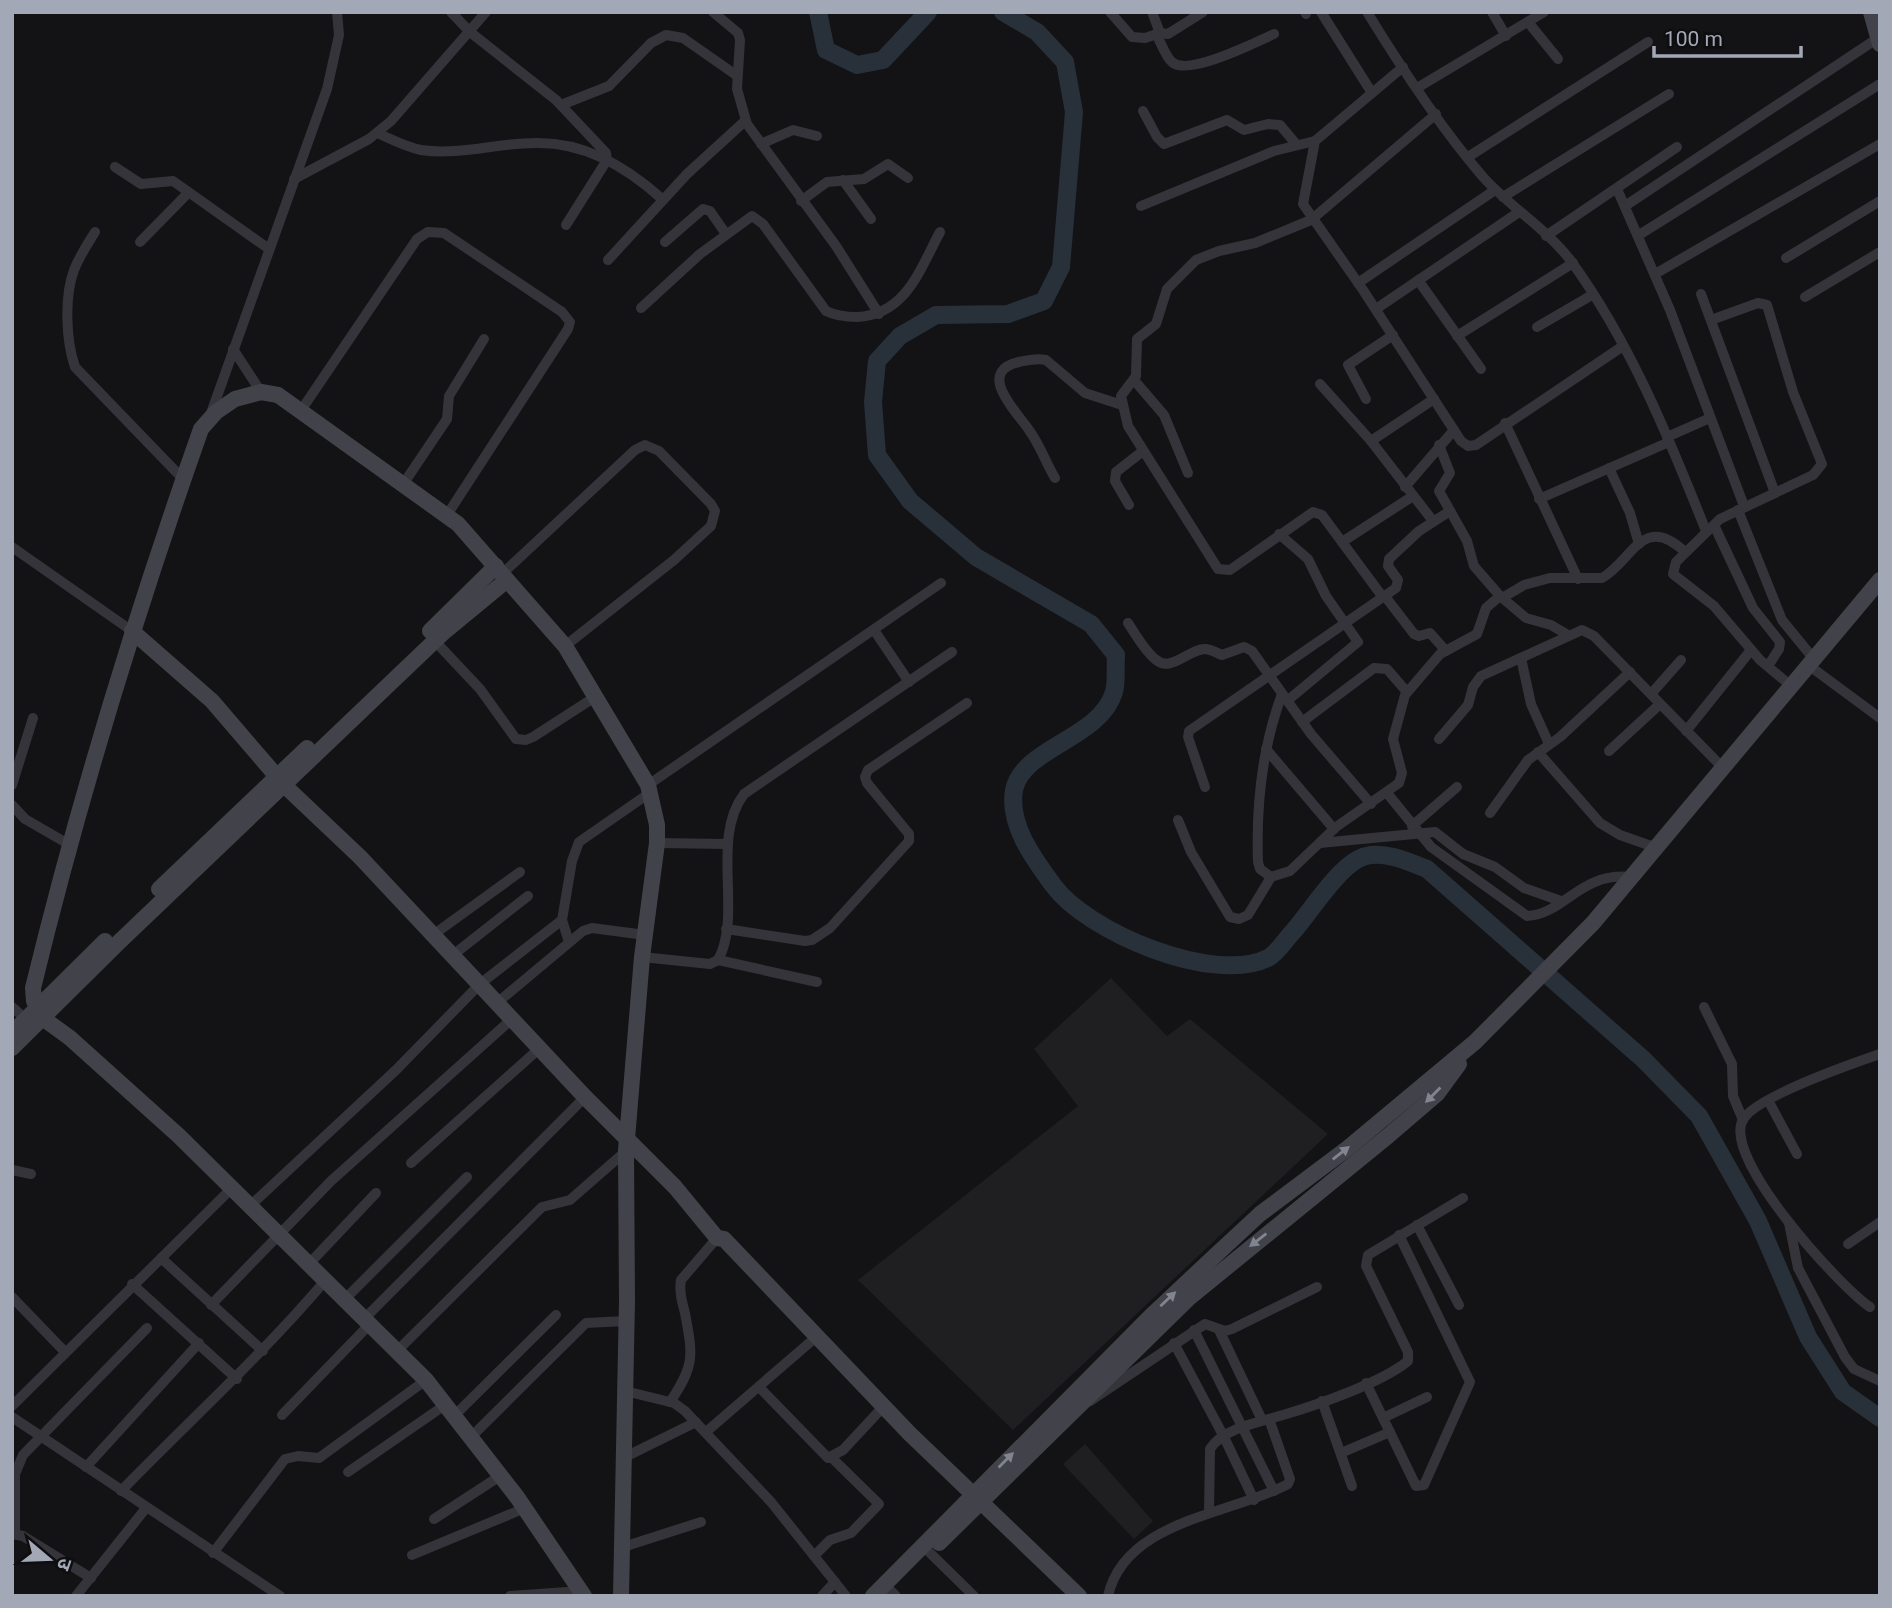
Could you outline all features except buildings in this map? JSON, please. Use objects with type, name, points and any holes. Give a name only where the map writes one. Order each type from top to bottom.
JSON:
[{"type":"street","points":[[12,1048],[35,1016],[33,988],[70,845],[132,631],[183,479],[201,429],[209,418],[327,89],[339,35],[337,12]]},
{"type":"street","points":[[451,12],[470,32],[561,105],[606,153],[607,160],[566,225]]},
{"type":"street","points":[[294,179],[377,133],[402,110],[486,12]]},
{"type":"street","points":[[713,12],[738,33],[740,40],[736,75],[746,121],[801,201],[836,246],[879,314]]},
{"type":"street","points":[[1110,12],[1132,37],[1175,31],[1203,12]]},
{"type":"street","points":[[1152,12],[1170,61],[1181,66],[1215,59],[1274,34]]},
{"type":"street","points":[[1321,12],[1372,93]]},
{"type":"street","points":[[1367,12],[1417,88],[1468,157],[1499,193],[1573,263],[1623,346],[1710,528],[1753,608],[1780,642],[1779,649],[1768,666]]},
{"type":"street","points":[[1492,12],[1506,36]]},
{"type":"street","points":[[1417,88],[1544,12]]},
{"type":"street","points":[[1625,206],[1879,41],[1871,12]]},
{"type":"street","points":[[1528,22],[1558,59]]},
{"type":"street","points":[[561,105],[609,86],[651,43],[666,35],[683,38],[736,75]]},
{"type":"street","points":[[1468,157],[1648,42]]},
{"type":"street","points":[[1141,206],[1296,144],[1315,141],[1403,67]]},
{"type":"street","points":[[1639,235],[1880,84]]},
{"type":"street","points":[[1358,283],[1499,193],[1669,94]]},
{"type":"street","points":[[1143,111],[1164,144],[1227,120],[1244,130],[1268,124],[1280,125],[1296,144]]},
{"type":"street","points":[[1188,472],[1164,415],[1134,380],[1137,339],[1160,319],[1167,289],[1196,260],[1219,251],[1255,243],[1311,220],[1436,114]]},
{"type":"street","points":[[608,260],[662,199],[746,121]]},
{"type":"street","points":[[761,144],[793,130],[817,136]]},
{"type":"street","points":[[377,133],[419,150],[437,151],[539,142],[607,160],[641,180],[662,199]]},
{"type":"street","points":[[1315,141],[1303,197],[1305,211],[1376,309],[1465,445],[1472,446],[1623,346]]},
{"type":"street","points":[[1656,274],[1880,144]]},
{"type":"street","points":[[1546,236],[1677,146]]},
{"type":"street","points":[[801,201],[827,183],[864,179],[888,164],[908,178]]},
{"type":"street","points":[[115,167],[141,184],[168,180],[269,249]]},
{"type":"street","points":[[843,180],[871,219]]},
{"type":"street","points":[[1617,189],[1656,274],[1782,620],[1814,664],[1880,718]]},
{"type":"street","points":[[140,242],[188,193]]},
{"type":"street","points":[[1786,258],[1880,201]]},
{"type":"street","points":[[665,242],[703,209],[710,211],[726,234]]},
{"type":"street","points":[[1376,309],[1519,212]]},
{"type":"street","points":[[641,308],[669,280],[726,234],[748,217],[757,217],[826,311],[850,317],[879,314],[906,294],[940,232]]},
{"type":"street","points":[[95,232],[79,259],[70,285],[70,344],[75,368],[183,479]]},
{"type":"street","points":[[302,409],[417,239],[428,232],[444,233],[562,312],[570,322],[568,329],[447,515]]},
{"type":"street","points":[[1805,297],[1880,252]]},
{"type":"street","points":[[1457,336],[1573,263]]},
{"type":"street","points":[[1418,280],[1481,369]]},
{"type":"street","points":[[1701,294],[1775,493]]},
{"type":"street","points":[[1537,327],[1592,295]]},
{"type":"street","points":[[1711,320],[1758,303],[1767,305],[1771,311],[1793,392],[1822,464],[1818,472],[1741,508],[1710,528],[1676,562],[1675,576],[1714,606],[1751,650],[1790,685]]},
{"type":"street","points":[[1366,399],[1348,365],[1393,335]]},
{"type":"street","points":[[404,483],[447,419],[449,396],[484,339]]},
{"type":"street","points":[[233,349],[261,392]]},
{"type":"street","points":[[1055,478],[1031,432],[1003,393],[1000,383],[1004,370],[1009,365],[1046,360],[1085,393],[1122,405]]},
{"type":"street","points":[[1134,380],[1123,389],[1122,405],[1128,426],[1195,536],[1222,571],[1230,570],[1313,512],[1322,515],[1414,634],[1419,636],[1430,633],[1446,650]]},
{"type":"street","points":[[1320,384],[1371,441],[1433,521]]},
{"type":"street","points":[[209,418],[235,399],[261,392],[278,395],[302,409],[447,515],[565,646],[650,789],[657,825],[657,844],[642,957],[628,1144],[621,1596]]},
{"type":"street","points":[[1371,441],[1434,399]]},
{"type":"street","points":[[1539,499],[1710,418]]},
{"type":"street","points":[[1505,423],[1578,579]]},
{"type":"street","points":[[1342,542],[1409,491],[1439,445],[1454,430]]},
{"type":"street","points":[[12,1033],[118,943],[281,780],[389,677],[635,450],[645,445],[659,451],[711,504],[715,511],[711,526],[674,560],[565,646]]},
{"type":"street","points":[[1439,445],[1450,473],[1439,491],[1467,541],[1474,566],[1501,597],[1526,618],[1551,625],[1568,635]]},
{"type":"street","points":[[1129,505],[1115,481],[1116,472],[1143,451]]},
{"type":"street","points":[[1609,468],[1630,513],[1639,544]]},
{"type":"street","points":[[1205,787],[1188,737],[1189,731],[1345,624],[1399,583],[1388,566],[1389,559],[1433,521],[1451,511]]},
{"type":"street","points":[[1271,877],[1260,869],[1258,862],[1259,797],[1266,749],[1285,697],[1356,646],[1357,639],[1326,596],[1308,559],[1279,534]]},
{"type":"street","points":[[1178,820],[1191,852],[1230,916],[1239,919],[1248,915],[1271,877],[1290,871],[1334,829],[1387,793],[1401,778],[1393,740],[1407,692],[1446,650],[1477,634],[1486,608],[1524,585],[1538,581],[1558,577],[1594,580],[1607,575],[1627,552],[1639,544],[1661,537],[1675,542],[1685,552]]},
{"type":"street","points":[[12,547],[132,631],[212,701],[281,780],[360,857],[513,1017],[717,1238],[724,1239],[883,1408],[1080,1596]]},
{"type":"street","points":[[1593,923],[1616,907],[1880,580]]},
{"type":"street","points":[[569,942],[562,928],[562,920],[572,861],[579,842],[941,583]]},
{"type":"street","points":[[891,1594],[976,1499],[1154,1313],[1260,1214],[1348,1148],[1475,1042],[1593,923],[1790,685],[1814,664],[1880,594]]},
{"type":"street","points":[[1128,623],[1153,658],[1160,663],[1170,663],[1207,649],[1222,655],[1244,647],[1252,650],[1302,722],[1371,804]]},
{"type":"street","points":[[874,630],[909,681]]},
{"type":"street","points":[[1439,739],[1468,705],[1475,681],[1582,630],[1590,632],[1630,671],[1723,768]]},
{"type":"street","points":[[431,637],[480,689],[516,739],[526,740],[533,737],[595,697]]},
{"type":"street","points":[[1686,731],[1751,650]]},
{"type":"street","points":[[642,957],[710,964],[718,960],[723,952],[726,929],[728,844],[734,811],[744,794],[952,652]]},
{"type":"street","points":[[1521,658],[1531,705],[1549,744]]},
{"type":"street","points":[[1651,694],[1681,660]]},
{"type":"street","points":[[1302,722],[1374,668],[1387,669],[1407,692]]},
{"type":"street","points":[[1490,814],[1521,769],[1630,671]]},
{"type":"street","points":[[726,929],[805,942],[830,928],[909,841],[909,834],[867,783],[865,777],[868,770],[967,703]]},
{"type":"street","points":[[1609,751],[1660,704]]},
{"type":"street","points":[[12,785],[33,718]]},
{"type":"street","points":[[1266,749],[1334,829]]},
{"type":"street","points":[[1538,752],[1608,829],[1657,848]]},
{"type":"street","points":[[1415,829],[1457,787]]},
{"type":"street","points":[[1387,793],[1439,854],[1520,913],[1531,916],[1606,876],[1631,877]]},
{"type":"street","points":[[12,805],[25,819],[70,845]]},
{"type":"street","points":[[1320,843],[1415,829],[1439,833],[1463,854],[1495,867],[1524,888],[1561,901]]},
{"type":"street","points":[[657,844],[728,844]]},
{"type":"street","points":[[433,935],[520,872]]},
{"type":"street","points":[[453,955],[528,896]]},
{"type":"street","points":[[250,1206],[396,1070],[480,984],[562,920]]},
{"type":"street","points":[[498,1002],[569,942],[592,928],[645,935]]},
{"type":"street","points":[[718,960],[817,982]]},
{"type":"street","points":[[12,1007],[35,1016],[70,1038],[232,1188],[343,1301],[398,1350],[426,1380],[525,1508],[583,1594]]},
{"type":"street","points":[[1704,1007],[1732,1064],[1733,1096],[1743,1120],[1741,1138],[1755,1172],[1789,1222],[1847,1288],[1870,1307]]},
{"type":"street","points":[[211,1305],[279,1238],[331,1181],[513,1017]]},
{"type":"street","points":[[873,1596],[1076,1410],[1189,1298],[1437,1094],[1475,1042]]},
{"type":"street","points":[[411,1163],[541,1047]]},
{"type":"street","points":[[1743,1120],[1769,1102],[1815,1078],[1880,1054]]},
{"type":"street","points":[[282,1415],[367,1321],[585,1097]]},
{"type":"street","points":[[1769,1102],[1797,1154]]},
{"type":"street","points":[[398,1350],[542,1207],[570,1200],[628,1144]]},
{"type":"street","points":[[12,1170],[31,1174]]},
{"type":"street","points":[[343,1301],[467,1177]]},
{"type":"street","points":[[12,1406],[132,1284],[232,1188]]},
{"type":"street","points":[[308,1265],[376,1193]]},
{"type":"street","points":[[1209,1513],[1210,1449],[1224,1437],[1322,1401],[1404,1364],[1409,1357],[1366,1266],[1370,1252],[1463,1198]]},
{"type":"street","points":[[1789,1222],[1798,1268],[1845,1357],[1854,1369],[1880,1381]]},
{"type":"street","points":[[1848,1244],[1880,1222]]},
{"type":"street","points":[[1417,1225],[1459,1305]]},
{"type":"street","points":[[1366,1383],[1416,1486],[1424,1486],[1470,1385],[1464,1364],[1399,1235]]},
{"type":"street","points":[[670,1402],[689,1373],[690,1365],[690,1341],[681,1280],[717,1238]]},
{"type":"street","points":[[161,1258],[263,1351]]},
{"type":"street","points":[[121,1491],[173,1437],[237,1379],[324,1282]]},
{"type":"street","points":[[132,1284],[237,1379]]},
{"type":"street","points":[[1219,1330],[1232,1329],[1317,1287]]},
{"type":"street","points":[[12,1297],[65,1352]]},
{"type":"street","points":[[348,1472],[450,1410],[556,1315]]},
{"type":"street","points":[[470,1438],[586,1323],[626,1321]]},
{"type":"street","points":[[1076,1410],[1174,1343],[1209,1323],[1219,1330],[1266,1420],[1290,1479],[1288,1484],[1254,1500],[1209,1513],[1149,1538],[1116,1572],[1108,1596]]},
{"type":"street","points":[[91,1578],[23,1536],[13,1534],[15,1468],[40,1436],[148,1328]]},
{"type":"street","points":[[1194,1330],[1274,1491]]},
{"type":"street","points":[[706,1432],[816,1338]]},
{"type":"street","points":[[86,1468],[199,1343]]},
{"type":"street","points":[[1174,1343],[1254,1500]]},
{"type":"street","points":[[213,1553],[285,1459],[298,1456],[319,1458],[426,1380]]},
{"type":"street","points":[[759,1387],[824,1456],[832,1458],[879,1504],[851,1533],[830,1540],[814,1556]]},
{"type":"street","points":[[625,1391],[670,1402],[696,1422],[771,1502],[846,1596]]},
{"type":"street","points":[[1383,1418],[1427,1397]]},
{"type":"street","points":[[1322,1401],[1352,1486]]},
{"type":"street","points":[[832,1458],[883,1408]]},
{"type":"street","points":[[623,1458],[696,1422]]},
{"type":"street","points":[[14,1423],[40,1436],[279,1595]]},
{"type":"street","points":[[1340,1453],[1390,1432]]},
{"type":"street","points":[[434,1519],[500,1476]]},
{"type":"street","points":[[76,1596],[146,1508]]},
{"type":"street","points":[[412,1555],[525,1508]]},
{"type":"street","points":[[620,1548],[701,1522]]},
{"type":"street","points":[[929,1552],[974,1596]]},
{"type":"street","points":[[822,1596],[835,1582]]},
{"type":"street","points":[[510,1596],[583,1594]]},
{"type":"shaded area","points":[[1111,978],[1167,1036],[1190,1019],[1328,1134],[1013,1430],[858,1280],[1078,1106],[1034,1049]]},
{"type":"shaded area","points":[[1085,1444],[1153,1521],[1134,1539],[1063,1464]]},
{"type":"waterway","points":[[818,12],[826,50],[857,65],[883,60],[928,12]]},
{"type":"waterway","points":[[1003,12],[1037,32],[1065,62],[1074,112],[1061,267],[1044,301],[1008,314],[936,315],[900,336],[877,361],[873,402],[877,455],[910,501],[976,557],[1091,624],[1116,655],[1115,688],[1106,708],[1094,721],[1046,752],[1020,775],[1014,790],[1013,803],[1019,829],[1031,853],[1053,885],[1070,903],[1093,920],[1121,936],[1153,949],[1216,965],[1244,965],[1271,956],[1325,890],[1356,860],[1381,855],[1427,869],[1643,1059],[1699,1116],[1758,1221],[1808,1337],[1843,1392],[1880,1418]]}]
